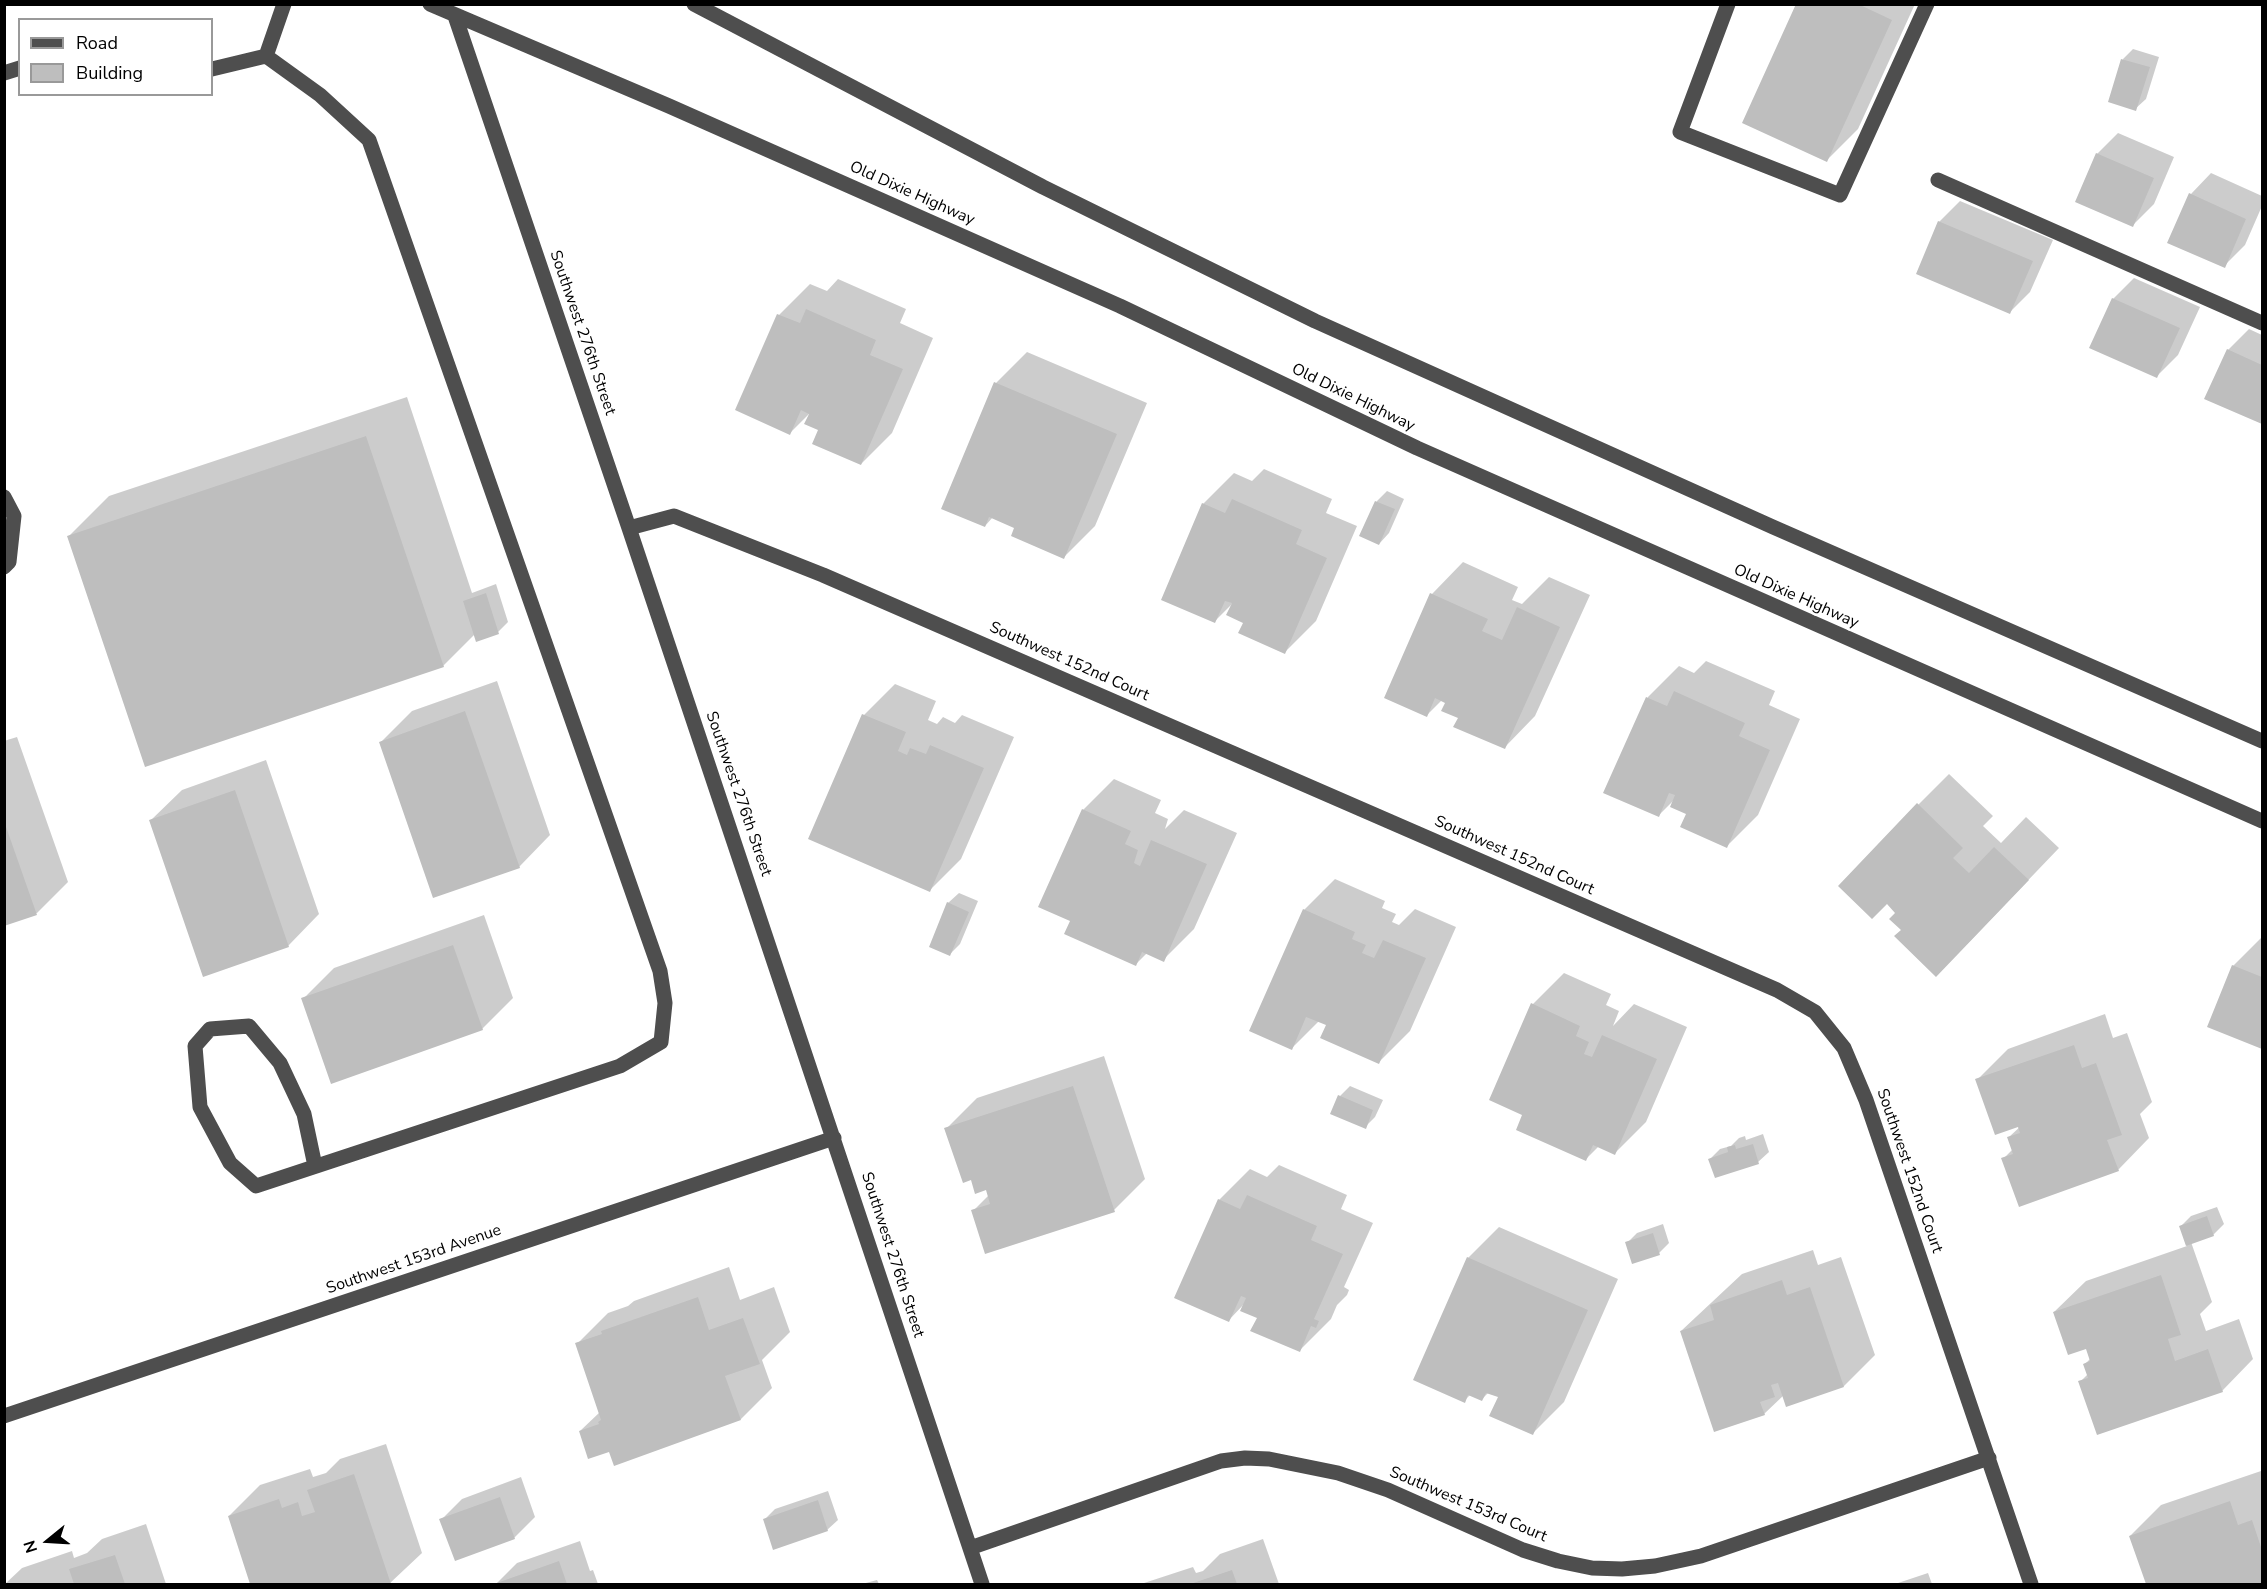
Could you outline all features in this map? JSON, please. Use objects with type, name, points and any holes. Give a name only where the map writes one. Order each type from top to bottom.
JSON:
[{"type":"street","points":[[266,56],[284,4]]},
{"type":"street","name":"Old Dixie Highway","points":[[430,4],[669,106],[1035,268],[1120,306],[1417,448],[2262,821]]},
{"type":"street","points":[[694,4],[1043,187],[1315,321],[1784,532],[2262,741]]},
{"type":"street","points":[[1728,4],[1680,132],[1840,195],[1927,4]]},
{"type":"street","name":"Southwest 276th Street","points":[[455,16],[629,528],[982,1584]]},
{"type":"street","points":[[213,69],[266,56],[320,95],[369,140],[660,971],[664,1003],[661,1042],[620,1066],[256,1186],[230,1163],[200,1107],[195,1046],[210,1029],[249,1026],[280,1063],[303,1114],[315,1166]]},
{"type":"street","points":[[1938,180],[2262,323]]},
{"type":"street","points":[[4,497],[14,516],[9,562],[4,567]]},
{"type":"street","name":"Southwest 152nd Court","points":[[629,528],[674,516],[823,574],[1777,990],[1815,1012],[1844,1048],[1866,1100],[2031,1584]]},
{"type":"street","name":"Southwest 153rd Avenue","points":[[4,1416],[834,1138]]},
{"type":"street","name":"Southwest 153rd Court","points":[[970,1548],[1221,1461],[1245,1458],[1281,1461],[1338,1473],[1388,1491],[1523,1551],[1592,1568],[1622,1569],[1655,1566],[1701,1556],[1989,1458]]},
{"type":"building","points":[[1796,4],[1858,4],[1892,20],[1827,162],[1742,123]]},
{"type":"building","points":[[2121,59],[2150,67],[2136,111],[2108,102]]},
{"type":"building","points":[[2096,153],[2154,178],[2133,227],[2075,202]]},
{"type":"building","points":[[2189,193],[2246,219],[2225,268],[2167,243]]},
{"type":"building","points":[[1938,221],[2033,261],[2010,314],[1916,274]]},
{"type":"building","points":[[2112,298],[2180,328],[2157,378],[2089,348]]},
{"type":"building","points":[[806,309],[876,340],[870,355],[903,369],[861,465],[812,444],[818,430],[804,424],[809,414],[801,410],[790,435],[735,410],[777,314],[800,323]]},
{"type":"building","points":[[2227,349],[2262,365],[2262,424],[2204,399]]},
{"type":"building","points":[[994,382],[1117,434],[1064,559],[1011,536],[1014,528],[989,517],[985,527],[941,509]]},
{"type":"building","points":[[366,436],[444,667],[145,767],[67,536]]},
{"type":"building","points":[[1232,499],[1302,530],[1296,544],[1327,558],[1285,654],[1238,633],[1243,623],[1226,615],[1232,603],[1225,601],[1215,623],[1161,600],[1202,503],[1225,513]]},
{"type":"building","points":[[1375,501],[1395,509],[1379,545],[1359,536]]},
{"type":"building","points":[[486,593],[499,634],[476,642],[463,601]]},
{"type":"building","points":[[1430,593],[1488,619],[1482,631],[1502,640],[1517,607],[1560,627],[1505,749],[1453,727],[1458,718],[1441,711],[1445,703],[1435,698],[1427,717],[1384,698]]},
{"type":"building","points":[[1674,691],[1745,723],[1739,736],[1770,750],[1727,848],[1680,827],[1686,814],[1670,807],[1675,795],[1669,793],[1659,817],[1603,793],[1646,697],[1667,706]]},
{"type":"building","points":[[465,711],[520,868],[433,898],[379,742]]},
{"type":"building","points":[[862,714],[906,732],[898,751],[907,755],[910,748],[926,754],[930,745],[984,768],[930,892],[808,839]]},
{"type":"building","points":[[235,790],[289,947],[203,977],[149,820]]},
{"type":"building","points":[[1917,803],[1963,848],[1953,858],[1969,873],[1994,847],[2029,880],[1936,977],[1894,936],[1901,930],[1889,919],[1895,913],[1887,904],[1872,919],[1838,886]]},
{"type":"building","points":[[1082,809],[1131,831],[1125,844],[1138,850],[1134,863],[1140,866],[1151,840],[1207,864],[1164,962],[1142,952],[1136,966],[1064,934],[1070,921],[1038,907]]},
{"type":"building","points":[[4,821],[37,915],[4,926]]},
{"type":"building","points":[[947,902],[969,912],[950,956],[929,947]]},
{"type":"building","points":[[1303,909],[1355,932],[1352,939],[1366,945],[1362,953],[1374,958],[1383,940],[1426,958],[1379,1064],[1320,1038],[1326,1025],[1306,1017],[1292,1050],[1249,1031]]},
{"type":"building","points":[[453,945],[483,1030],[331,1084],[301,998]]},
{"type":"building","points":[[2232,965],[2262,977],[2262,1049],[2207,1027]]},
{"type":"building","points":[[1531,1003],[1580,1026],[1576,1036],[1589,1042],[1584,1054],[1592,1057],[1602,1035],[1657,1059],[1615,1155],[1593,1145],[1586,1161],[1516,1130],[1522,1115],[1489,1100]]},
{"type":"building","points":[[2074,1045],[2082,1068],[2096,1063],[2122,1135],[2107,1140],[2119,1171],[2019,1207],[2001,1158],[2013,1154],[2007,1137],[2020,1133],[2018,1127],[1995,1135],[1975,1079]]},
{"type":"building","points":[[1073,1086],[1115,1212],[985,1254],[971,1210],[990,1204],[986,1190],[975,1194],[971,1180],[963,1183],[944,1128]]},
{"type":"building","points":[[1338,1095],[1373,1110],[1366,1129],[1330,1114]]},
{"type":"building","points":[[1753,1144],[1759,1164],[1715,1178],[1708,1159],[1728,1152],[1727,1147],[1735,1145],[1736,1149]]},
{"type":"building","points":[[1247,1195],[1317,1226],[1311,1240],[1343,1254],[1314,1319],[1319,1321],[1316,1328],[1311,1326],[1300,1352],[1250,1331],[1257,1318],[1240,1311],[1246,1298],[1241,1296],[1229,1322],[1174,1298],[1218,1199],[1240,1209]]},
{"type":"building","points":[[2207,1216],[2214,1236],[2186,1246],[2179,1226]]},
{"type":"building","points":[[1653,1233],[1660,1255],[1632,1264],[1625,1242]]},
{"type":"building","points":[[1467,1257],[1588,1310],[1533,1435],[1489,1416],[1498,1397],[1486,1393],[1482,1401],[1468,1395],[1465,1403],[1413,1380]]},
{"type":"building","points":[[2161,1275],[2181,1335],[2168,1339],[2175,1361],[2208,1349],[2223,1392],[2097,1435],[2078,1381],[2088,1378],[2083,1364],[2090,1361],[2086,1349],[2068,1355],[2053,1312]]},
{"type":"building","points":[[1782,1280],[1787,1295],[1810,1287],[1844,1387],[1786,1407],[1778,1383],[1771,1385],[1775,1397],[1760,1402],[1765,1415],[1714,1432],[1680,1331],[1714,1320],[1710,1305]]},
{"type":"building","points":[[698,1297],[709,1330],[743,1318],[760,1364],[725,1376],[741,1420],[614,1466],[609,1452],[588,1459],[579,1431],[599,1424],[601,1420],[575,1343],[602,1334],[601,1331]]},
{"type":"building","points":[[354,1474],[391,1584],[250,1584],[228,1516],[279,1499],[282,1508],[298,1502],[302,1516],[315,1512],[307,1490]]},
{"type":"building","points":[[500,1497],[515,1539],[455,1561],[439,1519]]},
{"type":"building","points":[[818,1500],[828,1531],[773,1550],[763,1519]]},
{"type":"building","points":[[2230,1501],[2238,1525],[2252,1520],[2262,1550],[2262,1584],[2146,1584],[2129,1536]]},
{"type":"building","points":[[115,1555],[125,1584],[74,1584],[69,1569]]},
{"type":"building","points":[[559,1561],[567,1584],[494,1584]]},
{"type":"building","points":[[1232,1570],[1237,1584],[1190,1584]]}]
